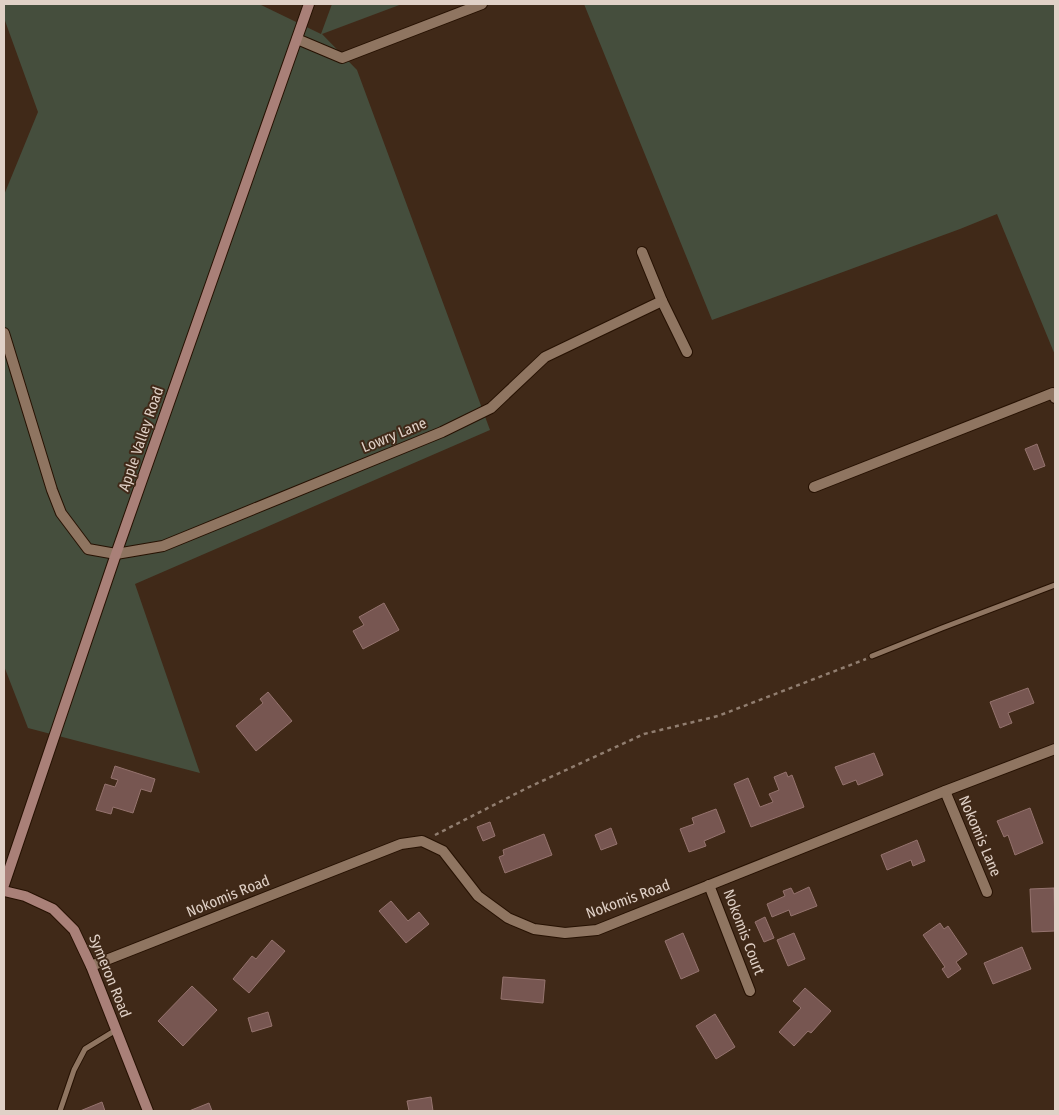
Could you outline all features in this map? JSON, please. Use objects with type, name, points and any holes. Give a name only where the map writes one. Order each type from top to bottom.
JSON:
[{"type":"main road","name":"Apple Valley Road","points":[[4,885],[116,554],[309,4]]},
{"type":"main road","name":"Symeron Road","points":[[4,891],[39,902],[52,909],[74,930],[91,966],[148,1111]]},
{"type":"street","points":[[297,39],[342,58],[482,4]]},
{"type":"street","points":[[642,252],[662,301],[687,352]]},
{"type":"street","name":"Lowry Lane","points":[[4,333],[52,490],[61,513],[88,549],[116,554],[164,546],[442,432],[491,408],[545,358],[662,301]]},
{"type":"street","points":[[814,487],[1054,395]]},
{"type":"street","name":"Nokomis Road","points":[[91,966],[401,844],[422,841],[443,851],[478,896],[508,918],[534,929],[565,933],[597,930],[1055,749]]},
{"type":"street","name":"Nokomis Lane","points":[[945,791],[987,892]]},
{"type":"street","name":"Nokomis Court","points":[[709,885],[750,991]]},
{"type":"lane","points":[[872,656],[1055,585]]},
{"type":"lane","points":[[60,1111],[74,1070],[85,1049],[116,1030]]},
{"type":"path","points":[[422,841],[527,788],[644,734],[718,716],[872,656]]},
{"type":"green space","points":[[4,4],[259,4],[321,34],[332,4],[402,4],[322,34],[357,70],[490,430],[135,584],[200,773],[28,728],[4,666],[4,195],[38,112],[4,18]]},
{"type":"green space","points":[[584,4],[1055,4],[1055,355],[997,214],[712,320]]},
{"type":"building","points":[[1037,444],[1045,466],[1034,470],[1025,449]]},
{"type":"building","points":[[384,603],[399,630],[363,649],[353,631],[364,625],[359,617]]},
{"type":"building","points":[[1028,688],[1034,703],[1008,713],[1012,723],[1000,728],[990,702]]},
{"type":"building","points":[[268,692],[292,721],[256,751],[236,726],[263,703],[260,699]]},
{"type":"building","points":[[874,753],[883,775],[858,785],[856,780],[843,785],[835,767]]},
{"type":"building","points":[[115,766],[155,779],[151,792],[141,789],[133,813],[113,807],[111,814],[96,810],[105,784],[115,787],[118,780],[111,778]]},
{"type":"building","points":[[786,772],[788,777],[792,775],[804,807],[751,827],[734,784],[748,778],[760,807],[773,802],[769,794],[779,790],[774,777]]},
{"type":"building","points":[[1030,808],[1043,843],[1015,855],[1008,835],[1004,837],[997,821]]},
{"type":"building","points":[[716,809],[725,832],[704,841],[706,846],[689,852],[680,829],[694,824],[692,818]]},
{"type":"building","points":[[490,822],[495,836],[483,841],[477,827]]},
{"type":"building","points":[[611,828],[617,844],[601,850],[595,835]]},
{"type":"building","points":[[544,834],[552,855],[505,873],[499,857],[504,855],[503,850]]},
{"type":"building","points":[[917,840],[925,861],[913,866],[911,860],[887,870],[881,855]]},
{"type":"building","points":[[809,887],[817,906],[791,916],[789,910],[772,917],[767,904],[785,896],[783,891],[791,888],[794,894]]},
{"type":"building","points":[[1054,888],[1055,931],[1032,932],[1030,889]]},
{"type":"building","points":[[391,901],[408,921],[419,912],[429,924],[406,943],[379,911]]},
{"type":"building","points":[[765,917],[774,938],[764,942],[755,922]]},
{"type":"building","points":[[940,923],[944,929],[948,926],[967,954],[956,962],[961,969],[948,978],[942,969],[945,967],[923,935]]},
{"type":"building","points":[[683,933],[699,971],[681,979],[665,941]]},
{"type":"building","points":[[794,933],[805,959],[788,966],[777,940]]},
{"type":"building","points":[[272,940],[285,951],[249,993],[233,979],[252,956],[256,959]]},
{"type":"building","points":[[1022,947],[1031,969],[993,984],[984,963]]},
{"type":"building","points":[[503,977],[545,980],[543,1003],[501,999]]},
{"type":"building","points":[[192,986],[217,1010],[183,1046],[158,1021]]},
{"type":"building","points":[[805,988],[831,1011],[811,1033],[808,1031],[794,1046],[779,1032],[801,1008],[793,1001]]},
{"type":"building","points":[[268,1012],[272,1026],[252,1032],[248,1018]]},
{"type":"building","points":[[715,1014],[735,1047],[716,1059],[696,1026]]},
{"type":"building","points":[[431,1097],[433,1111],[409,1111],[407,1101]]},
{"type":"building","points":[[102,1102],[105,1111],[80,1111]]},
{"type":"building","points":[[209,1103],[212,1111],[189,1111]]}]
